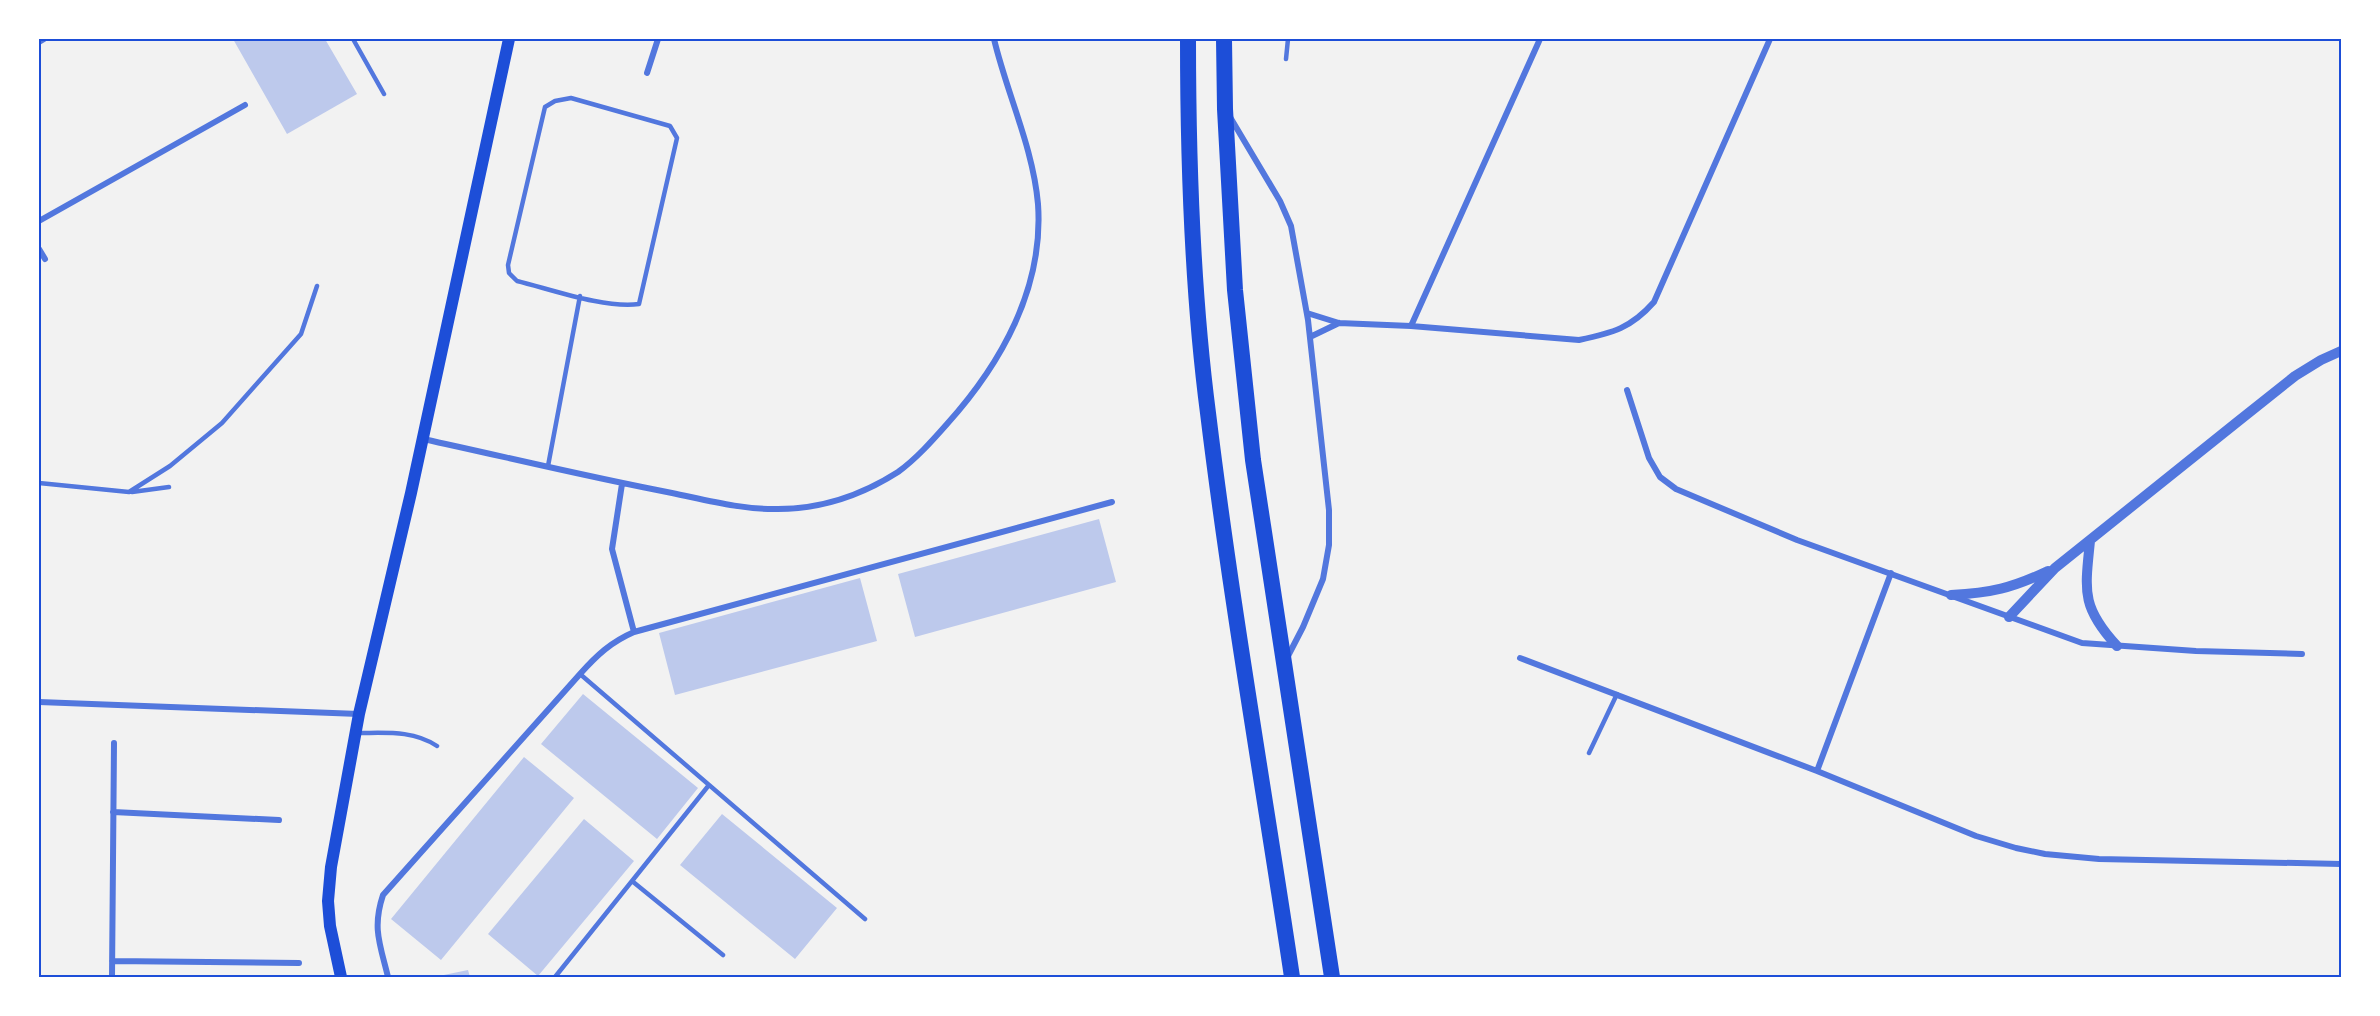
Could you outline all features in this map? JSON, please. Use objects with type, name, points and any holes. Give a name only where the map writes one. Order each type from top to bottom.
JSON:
[{"type":"highway","points":[[1188,39],[1191,222],[1207,411],[1292,977]]},
{"type":"highway","points":[[1224,39],[1225,109],[1235,290],[1248,414],[1332,977]]},
{"type":"main road","points":[[341,977],[330,926],[328,902],[331,867],[355,733],[509,39]]},
{"type":"street","points":[[39,42],[44,39]]},
{"type":"street","points":[[647,73],[658,39]]},
{"type":"street","points":[[422,439],[622,484],[743,507],[778,509],[816,506],[848,497],[900,471],[928,445],[968,401],[1015,327],[1029,290],[1036,245],[1038,206],[1033,170],[994,39]]},
{"type":"street","points":[[1411,326],[1540,39]]},
{"type":"street","points":[[1307,313],[1339,323],[1411,326],[1579,340],[1626,327],[1639,318],[1654,302],[1770,39]]},
{"type":"street","points":[[39,221],[245,105]]},
{"type":"street","points":[[1225,109],[1280,201],[1292,226],[1307,313],[1329,510],[1329,545],[1323,579],[1303,627],[1284,663]]},
{"type":"street","points":[[39,249],[45,259]]},
{"type":"street","points":[[1310,337],[1339,323]]},
{"type":"street","points":[[2009,617],[2055,568],[2295,376],[2341,351]]},
{"type":"street","points":[[1627,390],[1649,458],[1660,477],[1676,489],[1797,540],[2082,643],[2302,654]]},
{"type":"street","points":[[622,484],[612,549],[634,632]]},
{"type":"street","points":[[388,977],[377,932],[377,914],[383,895],[604,648],[634,632],[1112,502]]},
{"type":"street","points":[[2090,541],[2086,592],[2089,607],[2104,632],[2117,646]]},
{"type":"street","points":[[1951,595],[1988,593],[2005,589],[2055,568]]},
{"type":"street","points":[[1817,771],[1891,573]]},
{"type":"street","points":[[1520,658],[1817,771],[1976,836],[2045,854],[2099,859],[2341,864]]},
{"type":"street","points":[[39,702],[359,714]]},
{"type":"street","points":[[112,977],[114,743]]},
{"type":"street","points":[[113,812],[279,820]]},
{"type":"street","points":[[112,961],[299,963]]},
{"type":"lane","points":[[353,39],[384,94]]},
{"type":"lane","points":[[1286,59],[1288,39]]},
{"type":"lane","points":[[571,98],[670,126],[677,138],[639,303],[627,305],[580,296],[517,280],[509,273],[508,265],[545,107],[555,100],[571,98]]},
{"type":"lane","points":[[129,492],[170,466],[222,423],[301,334],[317,286]]},
{"type":"lane","points":[[548,466],[580,296]]},
{"type":"lane","points":[[39,483],[129,492],[169,487]]},
{"type":"lane","points":[[580,674],[865,919]]},
{"type":"lane","points":[[1589,753],[1617,694]]},
{"type":"lane","points":[[355,733],[407,734],[423,737],[437,746]]},
{"type":"lane","points":[[555,977],[709,785]]},
{"type":"lane","points":[[632,881],[723,955]]},
{"type":"building","points":[[233,39],[325,39],[357,94],[287,134]]},
{"type":"building","points":[[1099,519],[1116,582],[915,637],[898,574]]},
{"type":"building","points":[[860,578],[877,641],[675,695],[659,633]]},
{"type":"building","points":[[583,694],[698,788],[657,839],[541,744]]},
{"type":"building","points":[[524,757],[574,798],[441,960],[391,919]]},
{"type":"building","points":[[722,814],[837,908],[795,959],[680,865]]},
{"type":"building","points":[[584,819],[634,861],[538,976],[488,934]]},
{"type":"building","points":[[468,970],[470,977],[439,977],[439,976]]}]
